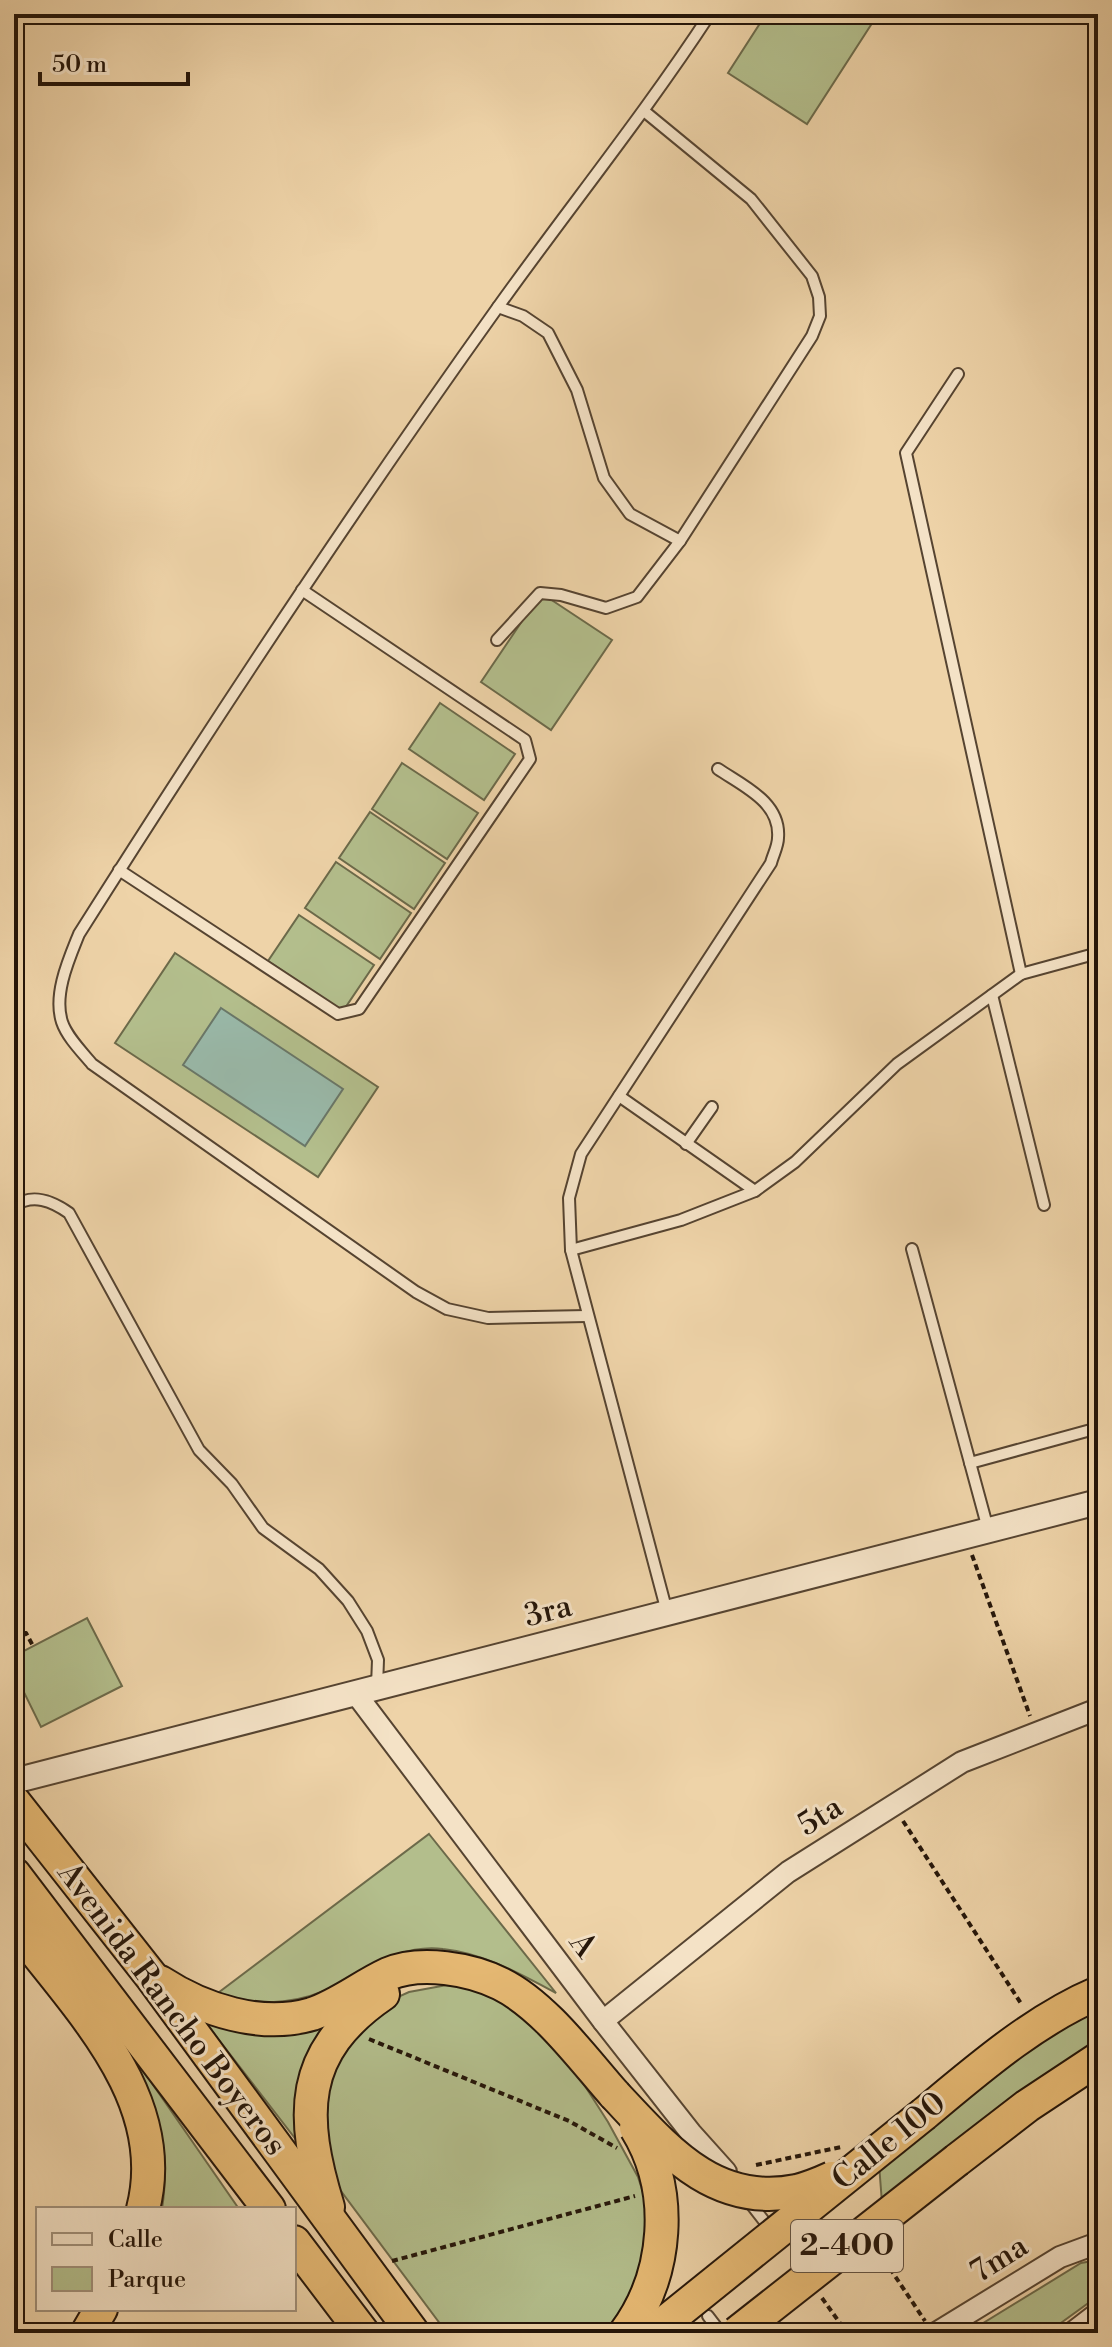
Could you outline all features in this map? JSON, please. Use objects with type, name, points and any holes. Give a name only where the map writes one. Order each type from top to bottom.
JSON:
[{"type":"highway","name":"Avenida Rancho Boyeros","points":[[14,1802],[370,2261],[413,2333]]},
{"type":"highway","name":"Avenida Rancho Boyeros","points":[[14,1874],[267,2207]]},
{"type":"highway","points":[[14,1924],[103,2042],[126,2078],[146,2135],[149,2163],[143,2207]]},
{"type":"highway","points":[[151,1976],[206,2006],[245,2016],[283,2019],[313,2013],[395,1972],[426,1968],[451,1970],[500,1984],[549,2022],[678,2159],[720,2186],[750,2193],[799,2191],[848,2159]]},
{"type":"highway","points":[[370,2261],[337,2228],[329,2207],[314,2153],[311,2112],[315,2077],[322,2058],[343,2028],[368,2004],[403,1984],[451,1970]]},
{"type":"highway","name":"Calle 100","points":[[652,2333],[848,2159],[924,2114],[976,2070],[1035,2029],[1098,1993]]},
{"type":"highway","name":"Calle 100","points":[[737,2333],[1027,2106],[1098,2059]]},
{"type":"highway","points":[[615,2095],[643,2140],[652,2161],[659,2183],[662,2213],[655,2275],[640,2312],[625,2333]]},
{"type":"highway","points":[[296,2245],[359,2328]]},
{"type":"highway","points":[[296,2260],[359,2328]]},
{"type":"highway","points":[[87,2333],[100,2311]]},
{"type":"street","name":"3ra","points":[[14,1781],[1098,1502]]},
{"type":"street","name":"A","points":[[366,1691],[603,2021],[691,2133],[726,2172]]},
{"type":"street","name":"5ta","points":[[603,2021],[788,1872],[962,1762],[1098,1709]]},
{"type":"street","name":"7ma","points":[[936,2333],[1060,2257],[1098,2243]]},
{"type":"street","points":[[1072,2333],[1098,2313]]},
{"type":"lane","points":[[587,1316],[488,1318],[447,1309],[416,1292],[92,1064],[62,1022],[60,998],[66,966],[79,934],[302,590],[498,307],[644,111],[710,14]]},
{"type":"lane","points":[[497,640],[540,593],[561,595],[606,608],[637,597],[680,541],[812,336],[820,316],[819,297],[812,276],[751,199],[644,111]]},
{"type":"lane","points":[[498,307],[523,316],[548,333],[577,390],[604,478],[630,514],[680,541]]},
{"type":"lane","points":[[958,374],[906,453],[1021,974]]},
{"type":"lane","points":[[119,870],[338,1014],[359,1009],[530,759],[525,740],[302,590]]},
{"type":"lane","points":[[667,1614],[571,1250],[569,1198],[581,1154],[771,863],[778,839],[776,817],[765,801],[718,769]]},
{"type":"lane","points":[[571,1250],[681,1220],[755,1191],[795,1162],[897,1064],[1021,974],[1098,953]]},
{"type":"lane","points":[[992,995],[1044,1205]]},
{"type":"lane","points":[[619,1096],[755,1191]]},
{"type":"lane","points":[[686,1144],[712,1107]]},
{"type":"lane","points":[[14,1206],[22,1200],[50,1200],[69,1213],[199,1450],[232,1484],[263,1528],[319,1569],[348,1601],[367,1631],[378,1660],[366,1691]]},
{"type":"lane","points":[[912,1249],[970,1463],[977,1534]]},
{"type":"lane","points":[[970,1463],[1098,1428]]},
{"type":"lane","name":"A","points":[[726,2172],[768,2226]]},
{"type":"lane","points":[[708,2316],[721,2333]]},
{"type":"path","points":[[977,1534],[1036,1733]]},
{"type":"path","points":[[23,1634],[26,1633],[33,1646]]},
{"type":"path","points":[[893,1806],[1029,2016]]},
{"type":"path","points":[[343,2028],[569,2121],[619,2149]]},
{"type":"path","points":[[726,2172],[848,2159]]},
{"type":"path","points":[[370,2261],[636,2196]]},
{"type":"green space","points":[[766,14],[878,14],[807,124],[728,73]]},
{"type":"green space","points":[[541,593],[612,640],[551,730],[481,682]]},
{"type":"green space","points":[[440,703],[515,754],[484,800],[409,749]]},
{"type":"green space","points":[[402,763],[478,813],[447,859],[372,809]]},
{"type":"green space","points":[[370,812],[445,863],[414,909],[339,858]]},
{"type":"green space","points":[[336,862],[411,913],[380,959],[305,908]]},
{"type":"green space","points":[[299,915],[374,965],[343,1011],[268,961]]},
{"type":"green space","points":[[175,953],[378,1087],[318,1177],[115,1043]]},
{"type":"green space","points":[[87,1618],[122,1686],[41,1727],[14,1672],[14,1656]]},
{"type":"green space","points":[[429,1834],[556,1993],[487,1960],[458,1951],[426,1948],[395,1955],[324,1991],[296,2000],[253,2002],[210,1999]]},
{"type":"green space","points":[[447,1985],[473,1987],[516,2008],[576,2072],[638,2177],[647,2205],[648,2234],[637,2283],[610,2333],[447,2333],[332,2179],[321,2098],[336,2051],[389,2001],[409,1992]]},
{"type":"green space","points":[[1098,2005],[1098,2047],[882,2203],[879,2164],[983,2079]]},
{"type":"green space","points":[[334,2021],[301,2146],[205,2022]]},
{"type":"green space","points":[[131,2053],[238,2207],[162,2207],[165,2186],[163,2147],[148,2092]]},
{"type":"green space","points":[[1098,2260],[1098,2296],[1047,2333],[967,2333],[1081,2263]]},
{"type":"shaded area","points":[[221,1008],[343,1089],[305,1146],[183,1065]]}]
